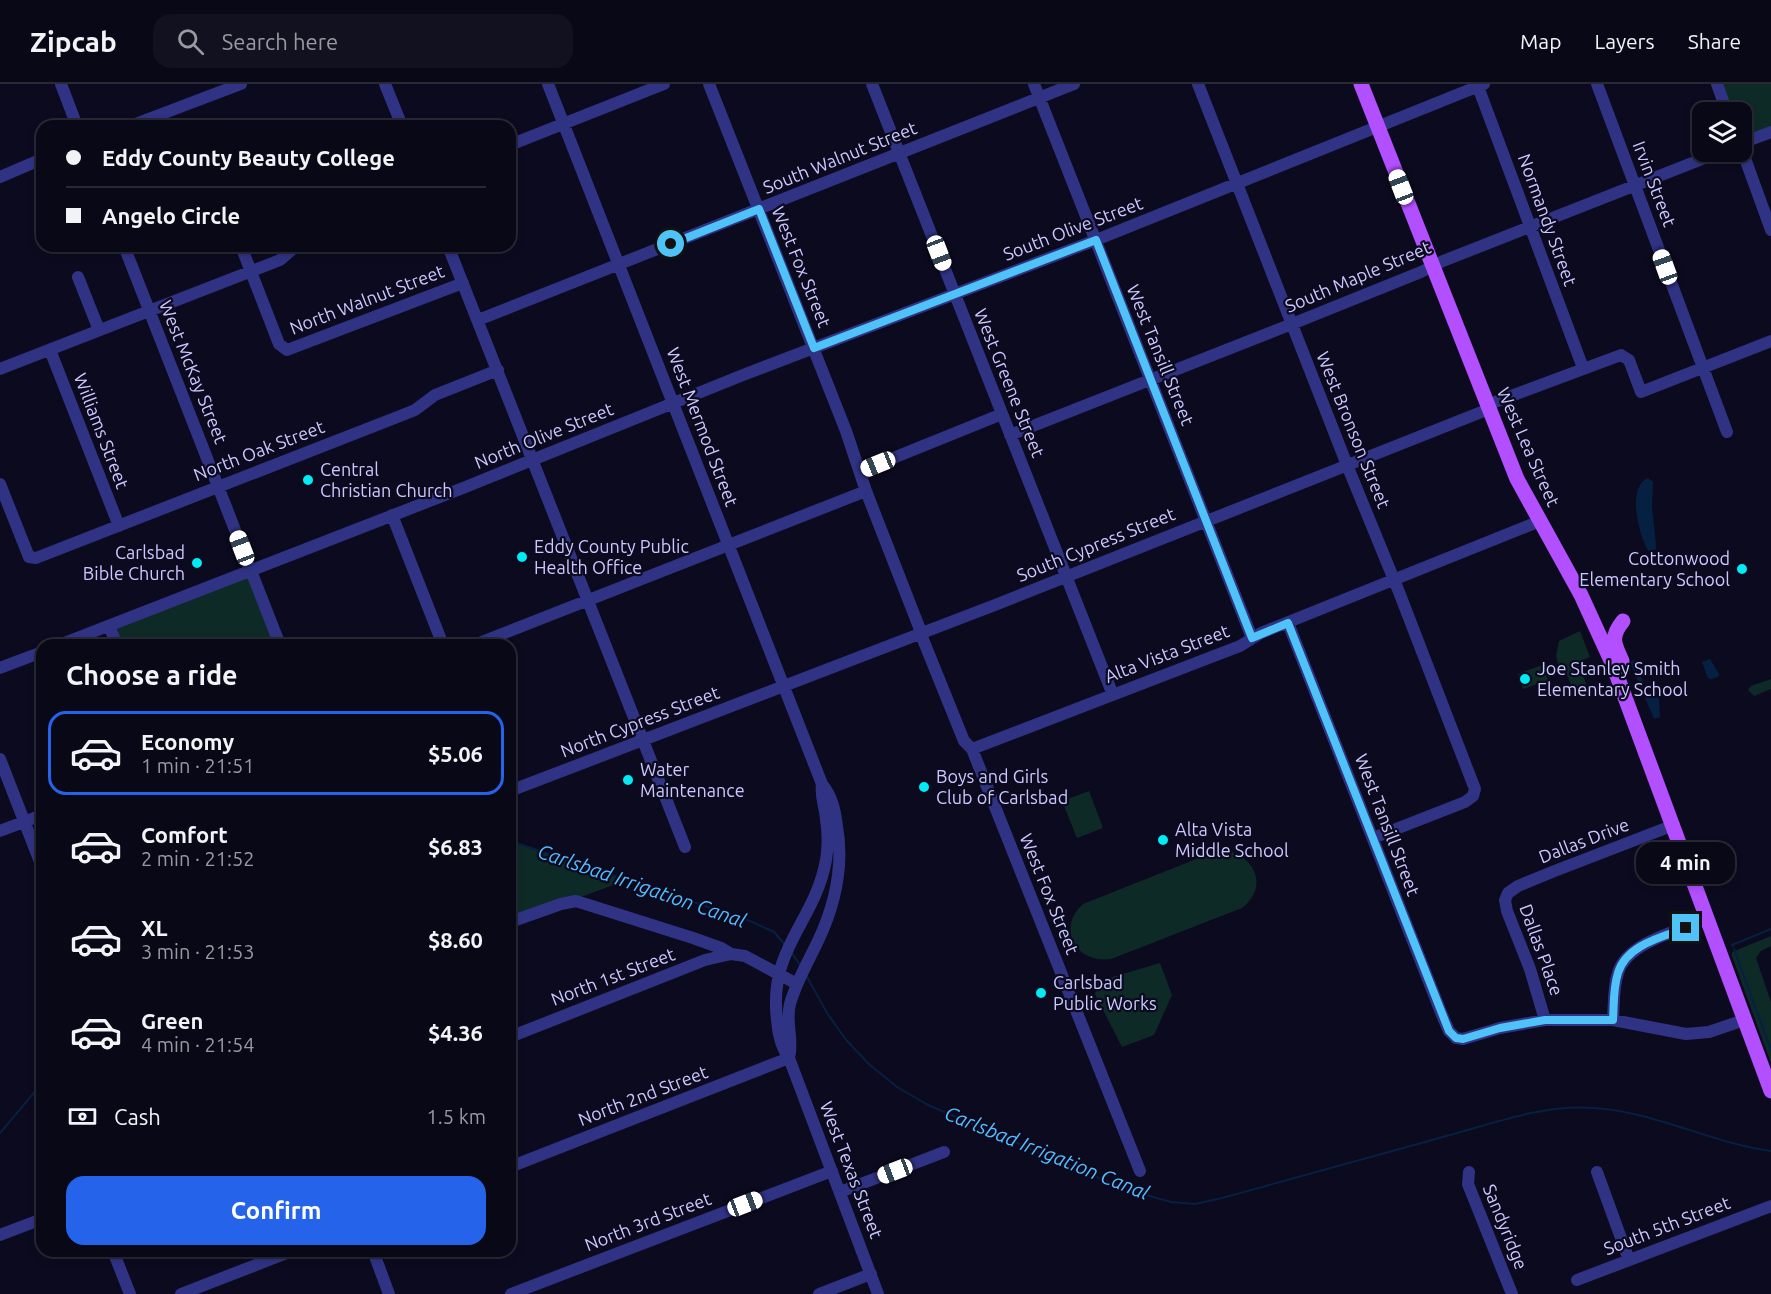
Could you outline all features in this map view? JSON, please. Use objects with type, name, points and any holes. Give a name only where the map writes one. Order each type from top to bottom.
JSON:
[{"type":"main road","name":"West Lea Street","points":[[1361,84],[1517,479],[1596,624],[1674,825],[1771,1091]]},
{"type":"main road","points":[[1623,621],[1617,629],[1614,640],[1639,704],[1635,723]]},
{"type":"street","points":[[61,84],[75,120]]},
{"type":"street","points":[[153,120],[241,84]]},
{"type":"street","points":[[385,84],[400,120]]},
{"type":"street","name":"West Mermod Street","points":[[548,84],[822,784]]},
{"type":"street","points":[[516,143],[664,84]]},
{"type":"street","name":"West Fox Street","points":[[709,84],[814,348],[920,632],[964,741],[972,749],[1140,1171]]},
{"type":"street","name":"West Greene Street","points":[[872,84],[1113,695]]},
{"type":"street","name":"West Tansill Street","points":[[1034,84],[1252,638]]},
{"type":"street","name":"South Walnut Street","points":[[619,264],[1074,84]]},
{"type":"street","name":"West Bronson Street","points":[[1198,84],[1475,789],[1473,796],[1465,802],[1373,838]]},
{"type":"street","name":"Irvin Street","points":[[1597,84],[1727,432]]},
{"type":"street","points":[[1717,84],[1724,102]]},
{"type":"street","name":"South Olive Street","points":[[673,404],[1096,240],[1479,85]]},
{"type":"street","name":"Normandy Street","points":[[1479,85],[1583,368]]},
{"type":"street","points":[[1752,139],[1771,132]]},
{"type":"street","points":[[0,177],[36,162]]},
{"type":"street","name":"South Maple Street","points":[[1010,435],[1695,162]]},
{"type":"street","points":[[1746,162],[1771,230]]},
{"type":"street","name":"West McKay Street","points":[[126,252],[278,639]]},
{"type":"street","points":[[243,252],[251,272]]},
{"type":"street","points":[[0,369],[251,272],[280,260],[289,252]]},
{"type":"street","points":[[450,252],[685,847]]},
{"type":"street","points":[[478,320],[619,264]]},
{"type":"street","name":"North Walnut Street","points":[[251,272],[279,344],[284,349],[291,349],[463,283]]},
{"type":"street","points":[[78,278],[99,330]]},
{"type":"street","name":"South Cypress Street","points":[[784,687],[920,632],[1066,577],[1615,356],[1624,356],[1630,362],[1641,392],[1771,341]]},
{"type":"street","name":"Williams Street","points":[[50,350],[119,526]]},
{"type":"street","name":"North Oak Street","points":[[0,484],[30,559],[407,413],[435,396],[498,370]]},
{"type":"street","name":"North Olive Street","points":[[75,639],[673,404]]},
{"type":"street","points":[[861,471],[1002,414]]},
{"type":"street","points":[[489,639],[866,491]]},
{"type":"street","points":[[393,515],[441,639]]},
{"type":"street","name":"Alta Vista Street","points":[[972,749],[1240,646],[1252,638],[1288,623],[1539,522]]},
{"type":"street","name":"West Tansill Street","points":[[1288,623],[1449,1031],[1456,1038],[1463,1039],[1500,1028],[1545,1020]]},
{"type":"street","points":[[109,626],[114,639]]},
{"type":"street","points":[[0,668],[36,654]]},
{"type":"street","name":"North Cypress Street","points":[[516,789],[784,687]]},
{"type":"street","points":[[0,759],[36,852]]},
{"type":"street","name":"West Texas Street","points":[[822,784],[820,796],[827,831],[826,860],[817,889],[791,938],[779,969],[777,1024],[784,1051],[789,1058],[878,1294]]},
{"type":"street","name":"West Texas Street","points":[[789,1058],[792,1049],[788,1024],[789,1010],[797,984],[827,920],[839,873],[836,816],[829,792],[822,784]]},
{"type":"street","points":[[0,831],[36,816]]},
{"type":"street","name":"Dallas Drive","points":[[1508,893],[1518,886],[1551,872],[1674,825]]},
{"type":"street","name":"Dallas Place","points":[[1508,893],[1505,900],[1507,911],[1530,969],[1545,1020]]},
{"type":"street","points":[[516,920],[576,901],[693,938],[731,954],[745,956],[779,969],[797,984]]},
{"type":"street","points":[[1613,1020],[1618,972],[1627,957],[1642,945],[1708,919]]},
{"type":"street","name":"North 1st Street","points":[[516,1035],[683,968],[731,954]]},
{"type":"street","points":[[1545,1020],[1613,1020],[1686,1034],[1709,1032],[1744,1020]]},
{"type":"street","name":"North 2nd Street","points":[[516,1165],[789,1058]]},
{"type":"street","points":[[840,1192],[944,1152]]},
{"type":"street","name":"North 3rd Street","points":[[511,1294],[832,1171]]},
{"type":"street","name":"Sandyridge","points":[[1469,1172],[1468,1184],[1512,1294]]},
{"type":"street","points":[[1597,1172],[1629,1260]]},
{"type":"street","name":"South 5th Street","points":[[1577,1280],[1771,1206]]},
{"type":"street","points":[[0,1235],[36,1221]]},
{"type":"street","points":[[115,1257],[130,1294]]},
{"type":"street","points":[[181,1294],[277,1257]]},
{"type":"street","points":[[375,1257],[389,1294]]},
{"type":"street","points":[[819,1294],[871,1274]]},
{"type":"green space","points":[[1717,84],[1771,84],[1771,132],[1752,139],[1752,102],[1723,102]]},
{"type":"green space","points":[[251,570],[278,639],[114,639],[109,626]]},
{"type":"green space","points":[[1580,631],[1590,657],[1578,662],[1587,686],[1574,692],[1565,670],[1559,668],[1556,656],[1559,641]]},
{"type":"green space","points":[[1542,665],[1548,680],[1523,689],[1518,674]]},
{"type":"green space","points":[[1771,679],[1771,689],[1754,696],[1748,690],[1751,686]]},
{"type":"green space","points":[[1089,791],[1103,828],[1077,838],[1062,801]]},
{"type":"green space","points":[[516,843],[627,880],[516,921]]},
{"type":"green space","points":[[1219,850],[1241,856],[1254,871],[1255,890],[1251,899],[1242,908],[1111,959],[1088,956],[1074,942],[1071,923],[1075,913],[1083,904]]},
{"type":"green space","points":[[1771,936],[1771,946],[1761,951],[1756,958],[1771,1002],[1771,1063],[1732,952]]},
{"type":"green space","points":[[1160,963],[1172,995],[1154,1035],[1122,1047],[1095,994],[1099,981]]},
{"type":"water","points":[[1648,478],[1653,482],[1652,507],[1656,545],[1656,549],[1650,553],[1642,536],[1636,502],[1637,491],[1641,483]]},
{"type":"water","points":[[1710,659],[1719,674],[1718,677],[1711,679],[1708,678],[1702,662]]},
{"type":"water","points":[[1634,660],[1648,694],[1659,698],[1660,717],[1654,719],[1630,662]]},
{"type":"waterway","name":"Carlsbad Irrigation Canal","points":[[516,843],[750,921],[774,932],[786,946]]},
{"type":"waterway","points":[[1733,946],[1771,929]]},
{"type":"waterway","points":[[1734,949],[1771,1050]]},
{"type":"waterway","name":"Carlsbad Irrigation Canal","points":[[791,952],[800,965]]},
{"type":"waterway","name":"Carlsbad Irrigation Canal","points":[[806,975],[827,1013],[847,1041],[870,1065],[897,1087],[928,1105],[1111,1183],[1171,1202],[1195,1204],[1222,1198],[1498,1121],[1556,1109],[1594,1108],[1639,1115],[1727,1141],[1771,1151]]},
{"type":"waterway","name":"Carlsbad Irrigation Canal","points":[[0,1133],[36,1090]]},
{"type":"place","name":"Central Christian Church","points":[[308,480]]},
{"type":"place","name":"Eddy County Public Health Office","points":[[522,557]]},
{"type":"place","name":"Carlsbad Bible Church","points":[[197,563]]},
{"type":"place","name":"Cottonwood Elementary School","points":[[1742,569]]},
{"type":"place","name":"Joe Stanley Smith Elementary School","points":[[1525,679]]},
{"type":"place","name":"Water Maintenance","points":[[628,780]]},
{"type":"place","name":"Boys and Girls Club of Carlsbad","points":[[924,787]]},
{"type":"place","name":"Alta Vista Middle School","points":[[1163,840]]},
{"type":"place","name":"Carlsbad Public Works","points":[[1041,993]]},
{"type":"route","points":[[671,244],[759,209],[814,348],[1096,240],[1252,638],[1288,623],[1449,1031],[1456,1038],[1463,1039],[1500,1028],[1545,1020],[1613,1020],[1616,980],[1627,957],[1642,945],[1686,928]]}]
